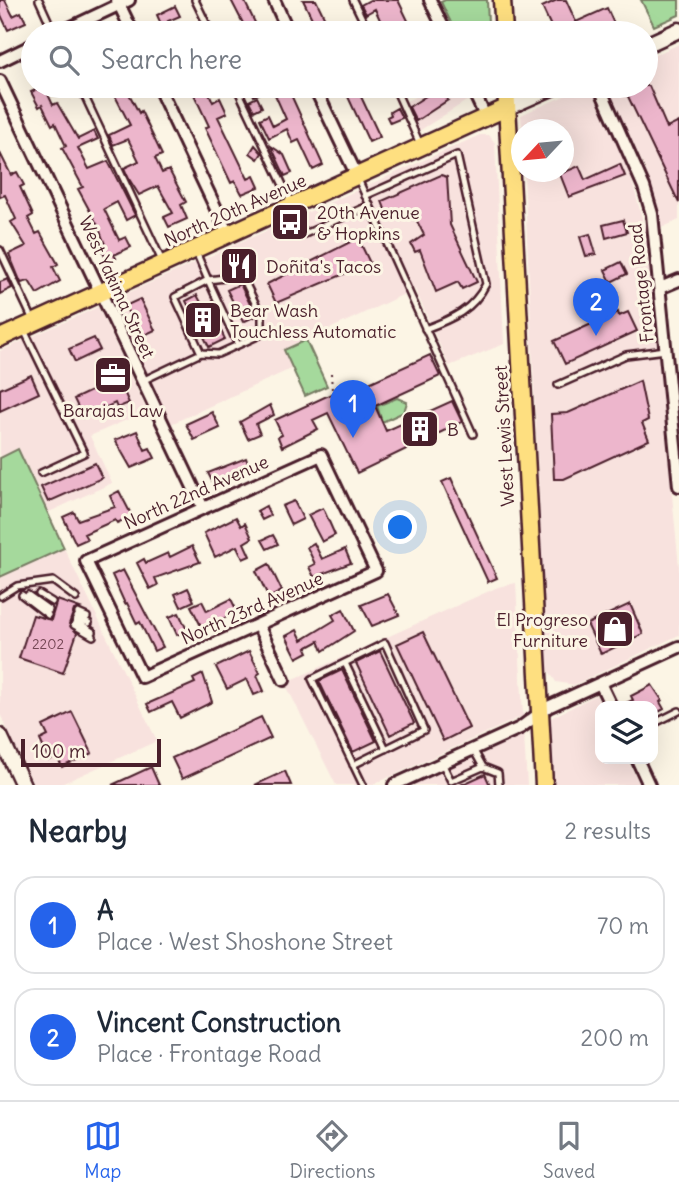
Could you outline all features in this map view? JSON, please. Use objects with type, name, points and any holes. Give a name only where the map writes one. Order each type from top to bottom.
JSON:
[{"type":"main road","points":[[502,0],[503,21]]},
{"type":"main road","points":[[658,40],[679,30]]},
{"type":"main road","name":"West Lewis Street","points":[[506,98],[537,716],[544,785]]},
{"type":"main road","points":[[506,108],[529,98]]},
{"type":"main road","name":"North 20th Avenue","points":[[0,338],[506,108]]},
{"type":"main road","points":[[0,736],[23,785]]},
{"type":"street","points":[[274,0],[284,21]]},
{"type":"street","points":[[430,0],[440,21]]},
{"type":"street","points":[[82,21],[122,2],[129,21]]},
{"type":"street","points":[[0,61],[21,51]]},
{"type":"street","name":"West Yakima Street","points":[[0,81],[203,509]]},
{"type":"street","points":[[164,98],[228,234]]},
{"type":"street","points":[[320,98],[357,176]]},
{"type":"street","points":[[477,98],[486,117]]},
{"type":"street","name":"Frontage Road","points":[[604,98],[648,200],[676,421],[679,486]]},
{"type":"street","points":[[660,288],[679,280]]},
{"type":"street","name":"North 22nd Avenue","points":[[142,677],[86,562],[321,455],[376,571]]},
{"type":"street","name":"North 23rd Avenue","points":[[142,677],[376,571]]},
{"type":"street","points":[[258,625],[284,680]]},
{"type":"street","points":[[394,785],[520,728],[537,716],[600,683],[679,647]]},
{"type":"street","points":[[600,683],[609,701]]},
{"type":"street","points":[[639,764],[649,785]]},
{"type":"lane","points":[[39,0],[50,21]]},
{"type":"lane","points":[[195,0],[205,21]]},
{"type":"lane","points":[[353,0],[363,21]]},
{"type":"lane","points":[[86,98],[163,264]]},
{"type":"lane","points":[[242,98],[292,205]]},
{"type":"lane","points":[[399,98],[421,147]]},
{"type":"lane","points":[[365,196],[457,155],[486,284],[479,300],[467,309],[425,329]]},
{"type":"lane","points":[[357,176],[473,434]]},
{"type":"lane","points":[[305,234],[370,205]]},
{"type":"lane","points":[[195,249],[238,345]]},
{"type":"lane","points":[[0,250],[28,325],[84,453],[41,473]]},
{"type":"lane","points":[[142,381],[201,353],[218,354],[262,334],[262,317],[242,276],[208,280],[175,297],[201,353]]},
{"type":"lane","points":[[558,385],[626,355],[666,349]]},
{"type":"lane","points":[[1,596],[17,586],[53,581],[76,598]]},
{"type":"lane","points":[[27,595],[50,608],[39,594]]},
{"type":"lane","points":[[88,620],[76,619],[93,634]]},
{"type":"lane","points":[[353,765],[424,730],[385,643],[312,679],[353,765],[363,785]]},
{"type":"lane","points":[[345,663],[386,749]]},
{"type":"lane","points":[[658,722],[679,711]]},
{"type":"lane","points":[[473,749],[483,767],[498,773],[499,785]]},
{"type":"lane","points":[[442,763],[451,781],[483,767]]},
{"type":"path","points":[[331,373],[332,390]]},
{"type":"shaded area","points":[[679,44],[679,220],[661,228],[655,196],[645,168],[613,98],[658,98],[658,54]]},
{"type":"shaded area","points":[[413,98],[468,100],[411,136],[398,105]]},
{"type":"shaded area","points":[[560,98],[595,98],[631,177],[647,237],[679,567],[679,635],[574,685],[556,682],[547,668],[524,182],[574,182],[574,119],[521,119],[521,115]]},
{"type":"shaded area","points":[[480,135],[489,135],[495,143],[504,344],[449,366],[415,289],[285,350],[293,368],[171,424],[112,300]]},
{"type":"shaded area","points":[[98,307],[147,411],[90,436],[112,483],[47,513],[18,450],[0,458],[0,351]]},
{"type":"shaded area","points":[[64,548],[157,741],[59,785],[34,785],[0,714],[0,577]]},
{"type":"shaded area","points":[[516,583],[523,716],[372,785],[336,785],[285,683],[498,587]]},
{"type":"shaded area","points":[[596,695],[599,701],[595,701],[595,764],[630,764],[640,785],[553,785],[549,719]]},
{"type":"shaded area","points":[[524,735],[527,785],[411,785]]},
{"type":"green space","points":[[487,0],[488,21],[450,21],[441,2]]},
{"type":"green space","points":[[641,0],[679,0],[679,15],[658,24],[658,21],[652,21]]},
{"type":"green space","points":[[306,340],[327,386],[305,396],[284,350]]},
{"type":"green space","points":[[397,398],[407,402],[404,412],[382,422],[377,406]]},
{"type":"green space","points":[[18,449],[64,548],[0,577],[0,458]]},
{"type":"building","points":[[0,0],[5,0],[13,16],[21,12],[26,21],[8,30],[0,13]]},
{"type":"building","points":[[231,0],[244,0],[254,21],[242,21]]},
{"type":"building","points":[[303,0],[316,0],[326,21],[313,21]]},
{"type":"building","points":[[370,0],[398,0],[408,21],[380,21],[375,9],[366,14],[361,5]]},
{"type":"building","points":[[557,0],[566,0],[576,21],[548,21],[542,7]]},
{"type":"building","points":[[175,6],[180,16],[160,21],[157,15]]},
{"type":"building","points":[[607,8],[613,21],[578,21]]},
{"type":"building","points":[[34,98],[50,98],[53,105],[57,103],[78,139],[94,131],[98,139],[78,148],[89,169],[108,161],[135,215],[126,220],[117,202],[104,209],[119,240],[126,237],[131,247],[114,255],[116,258],[108,262],[101,249],[106,247],[98,226],[78,189],[83,187],[62,148],[66,146],[55,123],[52,125],[42,105],[39,107]]},
{"type":"building","points":[[116,98],[131,98],[139,113],[141,111],[162,155],[155,158],[162,173],[169,170],[186,202],[181,205],[187,219],[169,227],[164,217],[173,213],[158,186],[139,195],[129,179],[124,168],[139,161],[128,139],[113,145],[109,135],[130,125]]},
{"type":"building","points":[[196,98],[211,98],[213,102],[220,98],[227,113],[218,117],[248,179],[254,176],[259,187],[242,194],[235,181],[231,183],[205,128],[209,126]]},
{"type":"building","points":[[258,98],[262,107],[254,111],[249,101]]},
{"type":"building","points":[[277,98],[292,98],[323,165],[313,170],[299,140],[293,143],[287,129],[269,138],[260,119],[268,115],[273,126],[286,119]]},
{"type":"building","points":[[349,98],[362,98],[380,137],[369,142]]},
{"type":"building","points":[[423,98],[448,100],[416,121],[409,107]]},
{"type":"building","points":[[629,98],[654,98],[667,128],[679,122],[679,203]]},
{"type":"building","points":[[397,108],[402,118],[390,123],[387,117]]},
{"type":"building","points":[[255,145],[262,153],[258,159],[250,153]]},
{"type":"building","points":[[271,146],[284,155],[292,173],[285,176]]},
{"type":"building","points":[[0,153],[11,175],[17,172],[24,185],[20,187],[33,215],[28,218],[36,234],[40,232],[58,264],[53,267],[60,281],[37,294],[29,281],[21,283],[9,254],[26,246],[11,222],[16,219],[5,195],[0,197]]},
{"type":"building","points":[[620,164],[625,176],[569,197],[563,182],[574,182],[574,168],[579,166],[585,180]]},
{"type":"building","points":[[441,175],[447,177],[450,225],[477,282],[462,289],[458,282],[436,292],[420,250],[415,252],[411,244],[424,235],[416,219],[414,220],[408,208],[388,217],[382,201]]},
{"type":"building","points":[[623,220],[627,232],[606,238],[603,225]]},
{"type":"building","points":[[590,234],[596,254],[586,256],[580,237]]},
{"type":"building","points":[[358,238],[370,263],[276,303],[267,284]]},
{"type":"building","points":[[621,262],[627,274],[611,282],[605,270]]},
{"type":"building","points":[[8,279],[12,288],[0,294],[0,282]]},
{"type":"building","points":[[240,284],[256,316],[243,322],[227,290]]},
{"type":"building","name":"Bear Wash Touchless Automatic","points":[[197,295],[211,321],[215,319],[225,339],[209,347],[186,301]]},
{"type":"building","points":[[140,299],[155,330],[140,337],[125,306]]},
{"type":"building","points":[[618,312],[619,316],[628,312],[637,331],[565,364],[554,341]]},
{"type":"building","points":[[94,338],[100,350],[75,362],[69,349]]},
{"type":"building","points":[[430,355],[440,376],[375,406],[386,431],[452,401],[462,422],[357,473],[328,413],[313,420],[318,429],[282,447],[278,437],[282,435],[275,420],[342,389],[345,394]]},
{"type":"building","points":[[114,369],[129,403],[117,408],[115,403],[83,418],[74,399],[106,384],[102,375]]},
{"type":"building","points":[[31,375],[39,393],[0,411],[0,389]]},
{"type":"building","points":[[640,381],[648,420],[642,423],[649,440],[564,479],[554,479],[551,414],[568,413]]},
{"type":"building","points":[[270,405],[274,415],[256,424],[260,434],[248,439],[240,422]]},
{"type":"building","points":[[212,412],[220,428],[194,440],[186,424]]},
{"type":"building","points":[[137,431],[145,450],[150,448],[155,458],[131,468],[115,440]]},
{"type":"building","points":[[246,458],[249,466],[214,485],[208,473]]},
{"type":"building","points":[[95,463],[102,478],[48,502],[41,487]]},
{"type":"building","points":[[451,478],[497,578],[488,582],[442,482]]},
{"type":"building","points":[[119,491],[132,516],[117,523],[115,520],[84,534],[87,539],[76,544],[63,517],[74,512],[78,520],[115,507],[110,496]]},
{"type":"building","points":[[294,501],[303,519],[291,525],[282,506]]},
{"type":"building","points":[[266,506],[270,516],[262,520],[257,511]]},
{"type":"building","points":[[323,508],[335,535],[322,542],[308,515]]},
{"type":"building","points":[[236,517],[241,526],[245,523],[252,538],[244,543],[250,556],[243,559],[237,546],[215,557],[204,533]]},
{"type":"building","points":[[273,535],[278,544],[267,549],[262,540]]},
{"type":"building","points":[[314,543],[322,559],[345,549],[351,563],[314,577],[309,567],[315,564],[307,547]]},
{"type":"building","points":[[192,546],[200,562],[155,578],[158,585],[150,589],[137,563],[144,559],[146,563],[168,553],[170,557]]},
{"type":"building","points":[[269,564],[282,591],[269,598],[256,571]]},
{"type":"building","points":[[123,570],[163,647],[154,651],[140,622],[137,624],[127,603],[125,604],[112,575]]},
{"type":"building","points":[[188,588],[194,601],[181,607],[175,594]]},
{"type":"building","points":[[388,594],[399,615],[372,626],[361,605]]},
{"type":"building","points":[[231,599],[237,611],[203,630],[191,606],[202,601],[207,611]]},
{"type":"building","points":[[57,600],[80,608],[74,610],[69,624],[77,633],[63,673],[19,658],[33,615],[51,620]]},
{"type":"building","name":"El Progreso Furniture","points":[[630,604],[643,634],[601,654],[587,624]]},
{"type":"building","points":[[343,609],[354,631],[323,651],[319,641],[306,648],[308,652],[297,658],[286,636],[297,630],[302,640],[335,620],[332,615]]},
{"type":"building","points":[[179,613],[187,630],[177,635],[169,617]]},
{"type":"building","points":[[423,632],[469,728],[443,741],[397,644]]},
{"type":"building","points":[[249,651],[260,673],[257,675],[264,691],[254,695],[247,679],[227,689],[216,667]]},
{"type":"building","points":[[380,651],[414,723],[390,735],[356,663]]},
{"type":"building","points":[[342,670],[376,741],[353,752],[319,681]]},
{"type":"building","points":[[203,674],[212,702],[180,718],[172,702],[151,712],[147,704],[195,683],[193,679]]},
{"type":"building","points":[[652,685],[662,700],[660,702],[664,709],[658,712],[658,701],[631,701],[633,700],[631,696]]},
{"type":"building","points":[[72,712],[92,753],[62,767],[57,756],[49,760],[40,740],[48,736],[43,726]]},
{"type":"building","points":[[261,717],[271,738],[182,779],[172,758]]},
{"type":"building","points":[[151,767],[159,785],[112,785]]},
{"type":"building","points":[[285,771],[291,785],[255,785]]},
{"type":"building","points":[[485,774],[490,785],[461,785]]},
{"type":"place","name":"20th Avenue & Hopkins","points":[[290,222]]},
{"type":"place","name":"Doñita's Tacos","points":[[239,266]]},
{"type":"place","name":"Bear Wash Touchless Automatic","points":[[203,320]]},
{"type":"place","name":"Vincent Construction","points":[[596,336]]},
{"type":"place","name":"Barajas Law","points":[[113,375]]},
{"type":"place","name":"B","points":[[420,429]]},
{"type":"place","name":"A","points":[[353,438]]},
{"type":"place","name":"El Progreso Furniture","points":[[615,629]]}]
